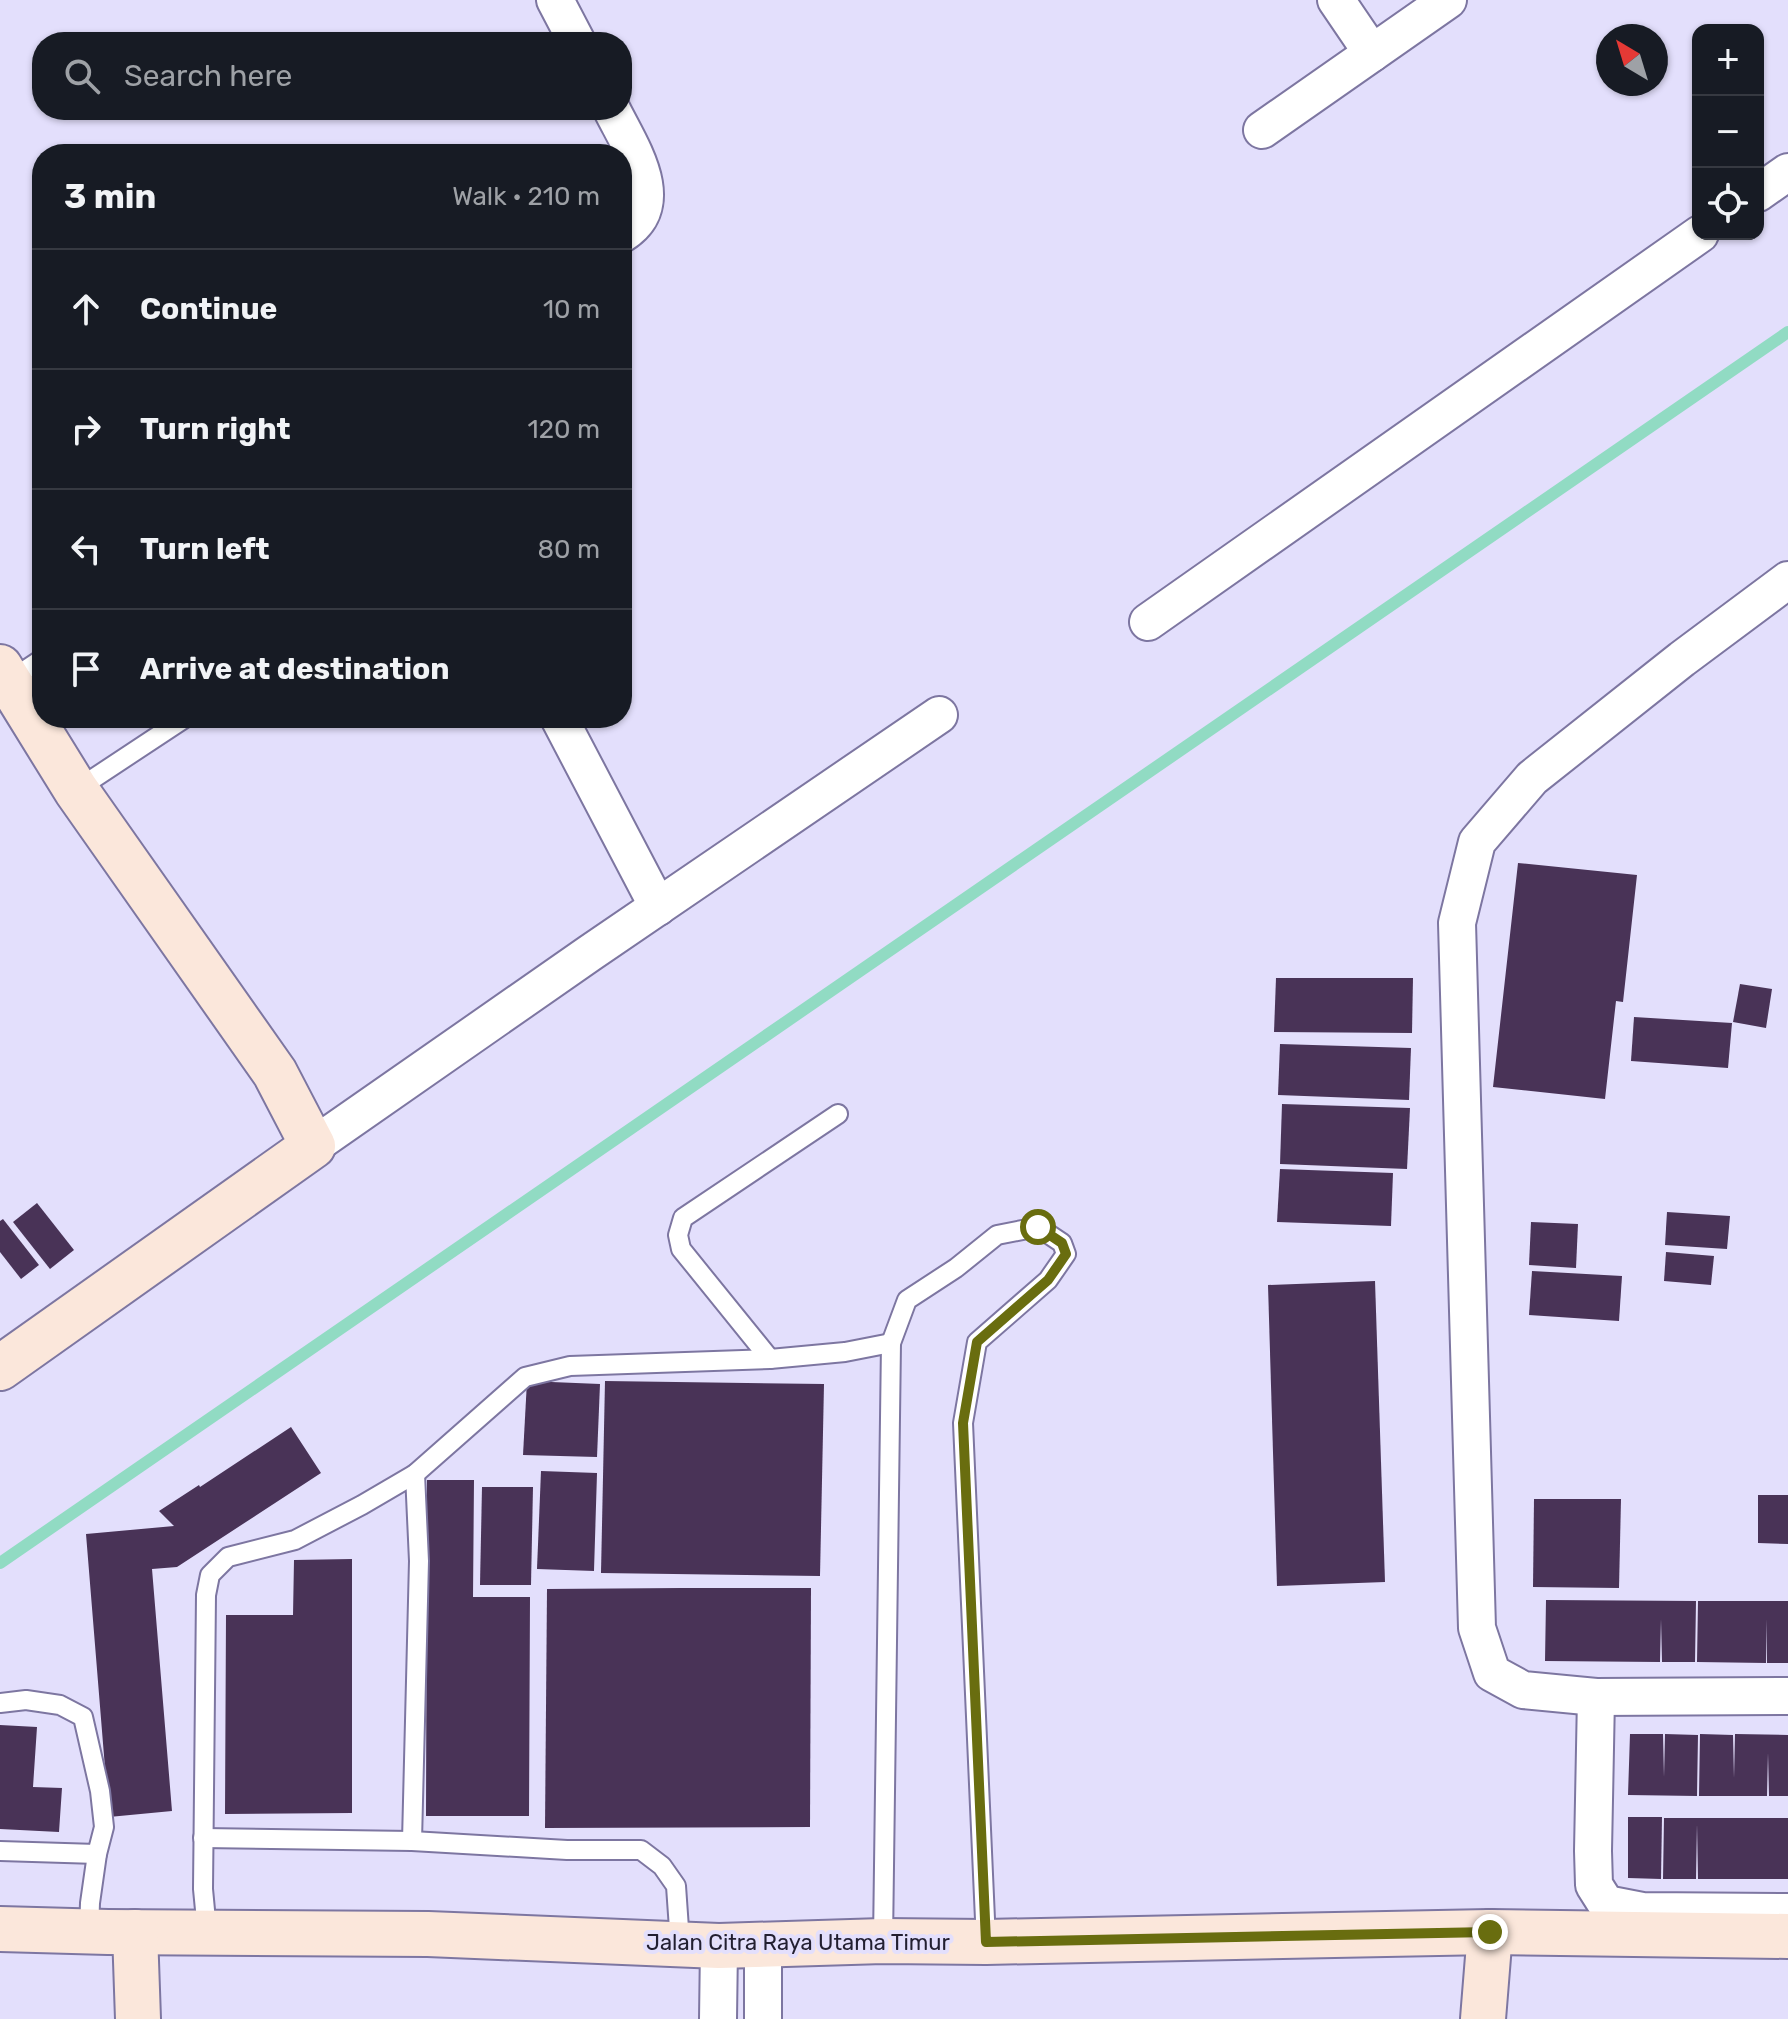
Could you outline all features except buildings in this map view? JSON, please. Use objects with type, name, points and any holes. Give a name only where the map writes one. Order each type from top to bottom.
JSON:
[{"type":"main road","points":[[17,669],[32,700]]},
{"type":"main road","points":[[0,1368],[313,1146],[275,1073],[76,790],[46,728]]},
{"type":"main road","name":"Jalan Citra Raya Utama Timur","points":[[0,1929],[428,1934],[763,1945],[1490,1932],[1788,1936]]},
{"type":"main road","points":[[135,1932],[138,2019]]},
{"type":"main road","points":[[1483,2019],[1490,1932]]},
{"type":"street","points":[[555,0],[572,32]]},
{"type":"street","points":[[1336,0],[1372,53]]},
{"type":"street","points":[[1262,130],[1448,0]]},
{"type":"street","points":[[617,120],[629,144]]},
{"type":"street","points":[[632,151],[646,193],[644,210],[632,228]]},
{"type":"street","points":[[1764,189],[1788,172]]},
{"type":"street","points":[[1148,622],[1692,240]]},
{"type":"street","points":[[1788,580],[1532,778],[1477,842],[1457,923],[1477,1628],[1492,1673],[1523,1690],[1596,1697],[1788,1696]]},
{"type":"street","points":[[313,1146],[939,715]]},
{"type":"street","points":[[564,728],[658,907]]},
{"type":"street","points":[[1596,1697],[1594,1885],[1606,1904],[1642,1911],[1788,1912]]},
{"type":"street","points":[[699,1944],[718,2019]]},
{"type":"street","points":[[763,1945],[763,2019]]},
{"type":"lane","points":[[76,790],[170,728]]},
{"type":"lane","points":[[770,1359],[681,1249],[678,1235],[683,1218],[838,1114]]},
{"type":"lane","points":[[883,1941],[891,1343],[907,1300],[956,1268],[997,1235],[1038,1227],[1062,1243],[1066,1254],[1048,1280],[977,1342],[963,1423],[986,1942]]},
{"type":"lane","points":[[207,1931],[203,1889],[206,1595],[210,1575],[228,1557],[295,1540],[415,1474],[525,1377],[570,1366],[770,1359],[845,1352],[891,1343]]},
{"type":"lane","points":[[412,1841],[419,1561],[415,1474]]},
{"type":"lane","points":[[0,1703],[26,1700],[60,1705],[83,1717],[104,1827],[97,1854],[89,1931]]},
{"type":"lane","points":[[203,1838],[412,1841],[567,1850],[641,1850],[662,1866],[676,1886],[699,1944]]},
{"type":"lane","points":[[0,1851],[97,1854]]},
{"type":"waterway","points":[[0,1563],[1788,332]]},
{"type":"route","points":[[1038,1227],[1062,1243],[1066,1254],[1048,1280],[977,1342],[963,1423],[986,1942],[1490,1932]]}]
